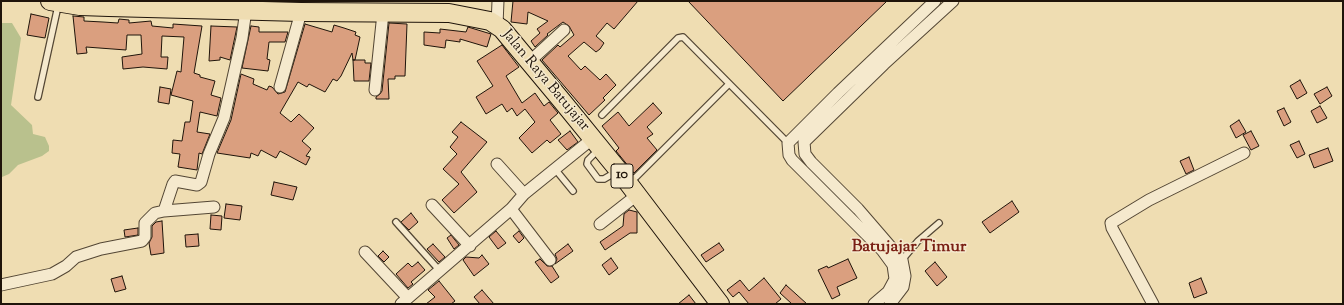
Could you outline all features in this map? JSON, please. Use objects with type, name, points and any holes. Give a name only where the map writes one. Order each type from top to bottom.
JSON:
[{"type":"highway","name":"Jalan Raya Batujajar","points":[[55,2],[87,6],[194,6],[301,12],[336,7],[383,13],[449,12],[480,17],[499,27],[525,57],[596,143],[720,304]]},
{"type":"street","points":[[498,1],[499,27]]},
{"type":"street","points":[[874,304],[888,292],[895,280],[895,270],[882,250],[792,160],[789,155],[788,143],[809,121],[935,1]]},
{"type":"street","points":[[890,304],[903,287],[905,276],[902,260],[858,209],[811,162],[805,154],[804,142],[884,64],[953,1]]},
{"type":"street","points":[[164,210],[173,184],[176,181],[197,185],[201,182],[209,154],[224,118],[242,38],[246,10]]},
{"type":"street","points":[[280,87],[301,12]]},
{"type":"street","points":[[375,90],[383,13]]},
{"type":"street","points":[[525,57],[564,30]]},
{"type":"street","points":[[365,252],[405,301],[470,246],[511,209],[524,194],[554,169],[596,143]]},
{"type":"street","points":[[1153,304],[1112,228],[1112,224],[1149,200],[1244,153]]},
{"type":"street","points":[[497,164],[524,194]]},
{"type":"street","points":[[600,224],[628,184]]},
{"type":"street","points":[[432,205],[470,246]]},
{"type":"street","points":[[1,285],[52,274],[66,266],[76,257],[101,249],[142,241],[145,237],[144,223],[155,214],[164,210],[214,207]]},
{"type":"street","points":[[511,209],[550,260]]},
{"type":"lane","points":[[38,97],[55,2]]},
{"type":"lane","points":[[602,115],[678,38],[682,37],[788,143]]},
{"type":"lane","points":[[628,184],[729,84]]},
{"type":"lane","points":[[554,169],[573,190]]},
{"type":"lane","points":[[396,222],[440,271]]},
{"type":"lane","points":[[895,270],[918,241],[939,223]]},
{"type":"green space","points":[[1,23],[12,23],[21,38],[11,105],[32,125],[33,134],[45,137],[49,146],[49,151],[42,156],[18,165],[9,174],[2,177]]},
{"type":"building","points":[[513,1],[638,1],[614,29],[607,23],[596,36],[604,43],[600,49],[596,52],[584,42],[568,56],[581,70],[585,66],[600,80],[606,74],[616,85],[603,98],[605,100],[589,115],[542,60],[558,45],[560,47],[574,35],[569,26],[563,22],[547,34],[548,35],[535,47],[531,41],[540,33],[537,29],[548,21],[528,12],[527,24],[511,22]]},
{"type":"building","points":[[688,1],[887,1],[783,101]]},
{"type":"building","points":[[31,14],[49,18],[45,38],[27,35]]},
{"type":"building","points":[[73,16],[84,17],[84,21],[118,23],[119,19],[129,20],[129,23],[151,21],[152,26],[173,28],[173,24],[202,26],[194,73],[200,75],[200,77],[215,81],[211,95],[221,98],[217,116],[200,112],[197,132],[210,134],[202,154],[199,153],[197,170],[178,167],[180,154],[172,153],[173,140],[182,141],[185,122],[190,122],[193,101],[171,95],[177,71],[181,72],[184,37],[162,36],[161,57],[168,57],[167,69],[143,67],[123,69],[122,57],[142,54],[141,35],[127,35],[126,50],[86,47],[87,53],[77,54]]},
{"type":"building","points":[[389,23],[407,24],[405,76],[395,76],[395,79],[388,79],[389,99],[376,99],[382,91]]},
{"type":"building","points":[[305,24],[332,32],[334,25],[356,32],[355,35],[360,37],[355,60],[353,60],[352,53],[337,81],[333,79],[325,92],[309,84],[307,87],[298,82],[280,113],[291,122],[299,114],[314,128],[302,141],[311,149],[306,156],[310,157],[306,165],[280,151],[276,158],[261,150],[258,156],[251,153],[250,158],[217,153],[231,120],[241,74],[254,79],[253,84],[267,90],[269,86],[272,87],[278,94],[285,92]]},
{"type":"building","points":[[211,26],[237,27],[230,60],[220,57],[220,60],[209,61]]},
{"type":"building","points":[[251,26],[259,27],[259,32],[288,32],[285,42],[269,42],[267,59],[270,60],[268,71],[242,68]]},
{"type":"building","points":[[468,27],[491,34],[487,47],[460,39],[460,42],[446,40],[445,48],[424,45],[424,32],[440,33],[440,29],[466,32]]},
{"type":"building","points":[[502,45],[519,67],[506,76],[522,103],[535,93],[544,106],[549,102],[558,113],[550,120],[561,134],[550,143],[547,140],[532,153],[519,138],[535,122],[525,109],[517,116],[512,108],[507,112],[502,104],[486,114],[476,97],[493,86],[477,61]]},
{"type":"building","points":[[353,60],[365,60],[365,63],[371,63],[369,81],[354,81]]},
{"type":"building","points":[[1300,80],[1307,93],[1297,99],[1290,86]]},
{"type":"building","points":[[160,87],[171,89],[169,104],[158,102]]},
{"type":"building","points":[[1327,87],[1332,96],[1320,104],[1314,94]]},
{"type":"building","points":[[653,103],[662,113],[647,127],[653,134],[647,138],[657,150],[634,173],[616,151],[619,148],[602,126],[618,112],[629,126]]},
{"type":"building","points":[[1320,106],[1327,118],[1317,123],[1311,111]]},
{"type":"building","points":[[1284,108],[1291,122],[1284,126],[1277,111]]},
{"type":"building","points":[[1239,120],[1246,132],[1236,138],[1230,126]]},
{"type":"building","points":[[461,122],[487,142],[461,172],[477,192],[454,213],[442,200],[459,184],[443,169],[457,154],[450,147],[458,137],[452,132]]},
{"type":"building","points":[[570,131],[578,142],[567,150],[558,140]]},
{"type":"building","points":[[1251,131],[1259,146],[1251,150],[1243,135]]},
{"type":"building","points":[[1299,141],[1305,154],[1297,158],[1290,145]]},
{"type":"building","points":[[1328,148],[1333,161],[1314,168],[1309,155]]},
{"type":"building","points":[[1189,157],[1194,170],[1186,174],[1180,161]]},
{"type":"building","points":[[274,182],[297,187],[293,200],[271,195]]},
{"type":"building","points":[[1012,201],[1019,212],[990,233],[982,222]]},
{"type":"building","points":[[226,204],[242,206],[240,220],[224,218]]},
{"type":"building","points":[[629,210],[637,212],[637,233],[630,233],[605,250],[600,242],[623,226],[624,214]]},
{"type":"building","points":[[411,213],[418,222],[409,230],[401,222]]},
{"type":"building","points":[[211,215],[222,216],[221,230],[210,229]]},
{"type":"building","points":[[162,221],[164,253],[151,255],[149,243],[152,237],[152,226],[156,222]]},
{"type":"building","points":[[138,228],[138,235],[125,237],[124,230]]},
{"type":"building","points":[[496,231],[506,243],[498,249],[489,237]]},
{"type":"building","points":[[519,231],[524,238],[519,243],[513,236]]},
{"type":"building","points":[[198,234],[199,246],[186,247],[185,235]]},
{"type":"building","points":[[451,235],[459,245],[454,249],[447,238]]},
{"type":"building","points":[[719,243],[724,250],[706,262],[701,255]]},
{"type":"building","points":[[433,244],[445,257],[439,262],[427,249]]},
{"type":"building","points":[[568,244],[573,251],[555,264],[557,259],[555,254]]},
{"type":"building","points":[[383,251],[389,257],[384,262],[378,256]]},
{"type":"building","points":[[482,255],[489,264],[474,276],[463,260],[466,257],[479,258]]},
{"type":"building","points":[[611,258],[618,268],[609,275],[602,265]]},
{"type":"building","points":[[540,259],[547,266],[552,266],[559,277],[551,283],[535,262]]},
{"type":"building","points":[[848,259],[857,278],[837,287],[840,295],[832,299],[818,270],[827,266],[828,268]]},
{"type":"building","points":[[418,262],[425,270],[411,282],[413,284],[408,288],[396,274],[408,263],[412,267]]},
{"type":"building","points":[[935,262],[947,277],[937,286],[925,271]]},
{"type":"building","points":[[122,276],[126,289],[115,292],[111,279]]},
{"type":"building","points":[[764,278],[781,299],[775,304],[749,304],[739,292],[733,297],[727,290],[740,280],[749,291]]},
{"type":"building","points":[[1201,278],[1207,293],[1194,298],[1189,283]]},
{"type":"building","points":[[439,281],[455,301],[451,304],[426,304],[435,297],[428,290]]},
{"type":"building","points":[[786,285],[807,304],[792,304],[780,293]]},
{"type":"building","points":[[482,290],[494,304],[480,304],[474,297]]},
{"type":"building","points":[[689,295],[696,304],[678,304]]},
{"type":"district","name":"Batujajar Timur","points":[[909,248]]}]
